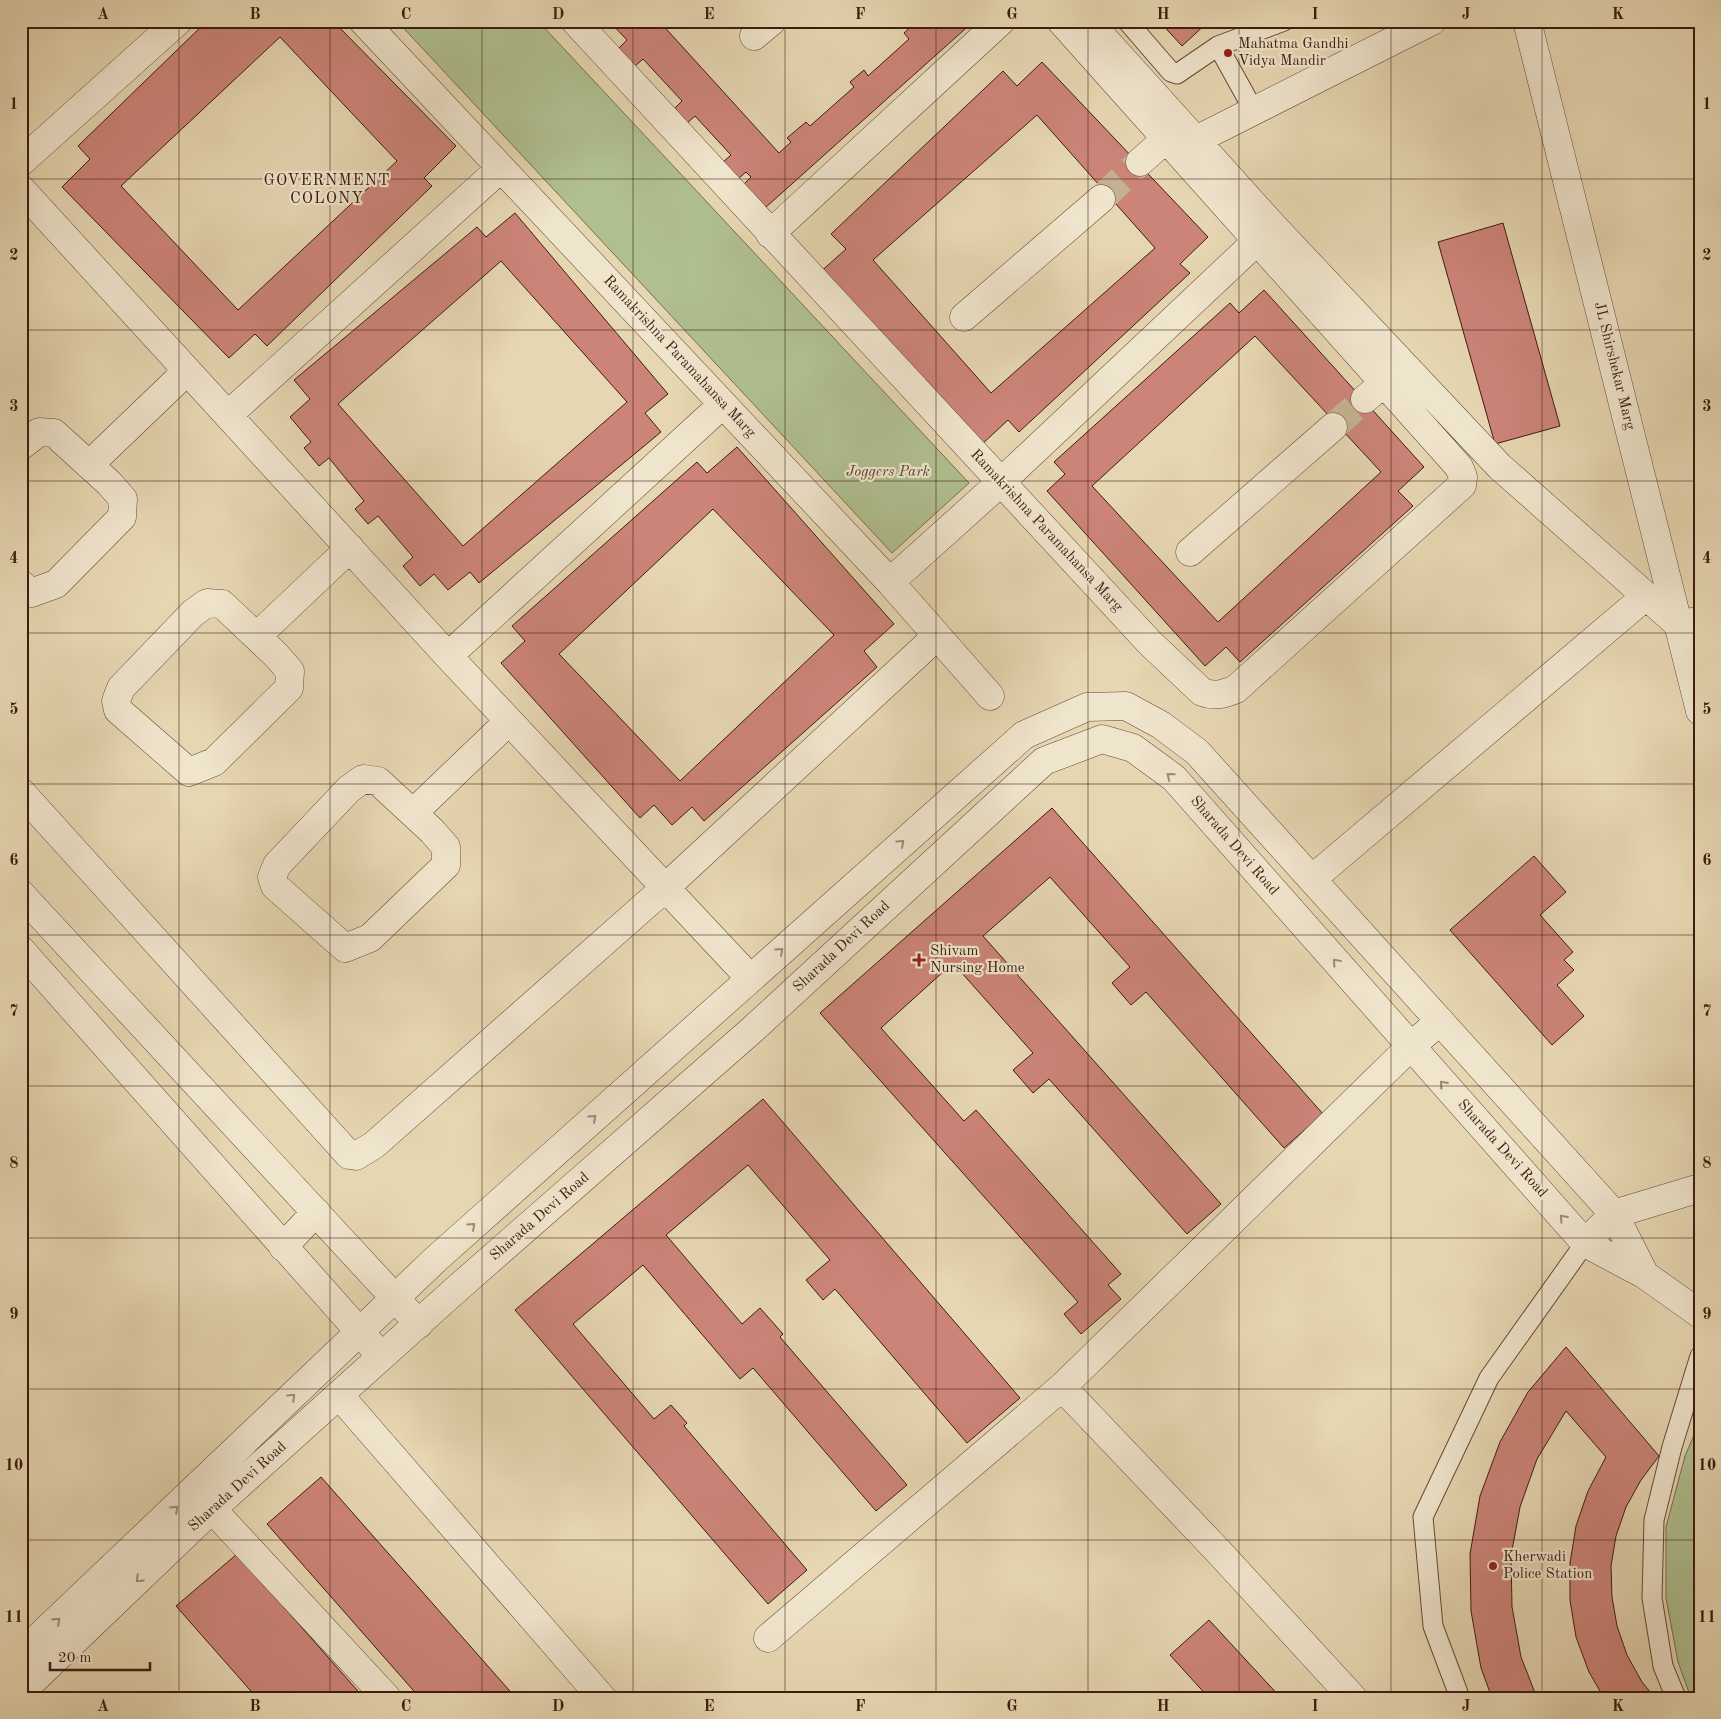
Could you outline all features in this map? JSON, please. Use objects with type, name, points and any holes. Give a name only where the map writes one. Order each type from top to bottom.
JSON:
[{"type":"street","points":[[21,162],[178,21]]},
{"type":"street","name":"Ramakrishna Paramahansa Marg","points":[[363,21],[890,582],[990,696]]},
{"type":"street","name":"Ramakrishna Paramahansa Marg","points":[[575,21],[1150,643],[1202,692],[1212,695],[1236,689],[1462,485],[1463,477],[1459,468],[1374,391],[1257,241]]},
{"type":"street","points":[[770,234],[1001,21]]},
{"type":"street","points":[[890,582],[1000,482],[1257,241],[1060,21]]},
{"type":"street","points":[[1088,21],[1273,226],[1500,467],[1646,596],[1689,623]]},
{"type":"street","name":"JL Shirshekar Marg","points":[[1527,21],[1689,623],[1700,711]]},
{"type":"street","points":[[1196,140],[1421,24]]},
{"type":"street","points":[[1140,162],[1166,139]]},
{"type":"street","points":[[228,415],[501,168]]},
{"type":"street","points":[[21,190],[448,656],[750,978]]},
{"type":"street","points":[[964,317],[1101,200]]},
{"type":"street","points":[[89,465],[188,371]]},
{"type":"street","points":[[448,656],[723,404]]},
{"type":"street","points":[[1190,552],[1333,427]]},
{"type":"street","points":[[21,446],[39,432],[54,433],[123,499],[122,517],[56,584],[31,593],[21,584]]},
{"type":"street","points":[[257,636],[350,548]]},
{"type":"street","points":[[1312,879],[1646,596]]},
{"type":"street","points":[[207,603],[222,604],[257,636],[290,671],[289,688],[214,762],[202,769],[189,772],[118,710],[116,701],[121,688],[193,613],[207,603]]},
{"type":"street","points":[[21,792],[349,1155],[356,1156],[374,1145],[665,888],[937,636]]},
{"type":"street","name":"Sharada Devi Road","points":[[21,1692],[158,1543],[359,1333],[436,1259],[716,1007],[1024,735],[1087,707],[1126,706],[1162,724],[1197,752],[1614,1214],[1646,1275]]},
{"type":"street","points":[[413,813],[509,721]]},
{"type":"street","name":"Sharada Devi Road","points":[[158,1543],[212,1509],[381,1356],[742,1040],[1044,761],[1102,740],[1132,748],[1174,778],[1410,1047],[1585,1242],[1646,1275],[1700,1314]]},
{"type":"street","points":[[363,779],[378,781],[413,813],[446,847],[446,865],[370,938],[359,945],[345,948],[274,886],[272,877],[277,865],[349,789],[363,779]]},
{"type":"street","points":[[21,894],[419,1324]]},
{"type":"street","points":[[21,950],[381,1356]]},
{"type":"street","points":[[716,1007],[742,1040]]},
{"type":"street","points":[[768,1638],[1062,1387],[1410,1047],[1440,1021]]},
{"type":"street","points":[[1585,1242],[1614,1214],[1700,1188]]},
{"type":"street","points":[[283,1247],[316,1212]]},
{"type":"street","points":[[1062,1387],[1218,1551],[1353,1698]]},
{"type":"street","points":[[339,1395],[602,1698]]},
{"type":"street","points":[[212,1509],[387,1698]]},
{"type":"street","points":[[21,1654],[158,1543]]},
{"type":"lane","points":[[1128,21],[1171,72],[1176,74],[1218,46],[1284,21]]},
{"type":"lane","points":[[1218,46],[1254,111]]},
{"type":"lane","points":[[1460,1698],[1433,1626],[1423,1517],[1489,1378],[1585,1242]]},
{"type":"lane","points":[[1676,1698],[1663,1666],[1652,1598],[1654,1520],[1672,1447],[1700,1356]]},
{"type":"green space","name":"Joggers Park","points":[[397,21],[538,21],[969,483],[892,553]]},
{"type":"green space","points":[[1700,1421],[1700,1698],[1691,1698],[1678,1662],[1666,1598],[1666,1527],[1685,1456]]},
{"type":"building","points":[[207,21],[333,21],[456,146],[424,178],[432,186],[267,346],[255,334],[229,358],[62,187],[90,159],[78,146]],"holes":[[[280,37],[397,161],[238,310],[121,186]]]},
{"type":"building","points":[[609,21],[659,21],[779,153],[791,142],[787,138],[806,122],[810,126],[854,87],[850,82],[864,70],[868,76],[909,39],[904,33],[917,21],[929,21],[931,24],[933,21],[974,21],[765,208],[743,185],[751,177],[746,172],[738,179],[723,162],[731,155],[695,116],[686,124],[673,110],[682,101],[643,59],[635,66],[619,48],[627,40]]},
{"type":"building","points":[[1159,21],[1209,21],[1182,46]]},
{"type":"building","points":[[1042,62],[1208,237],[1180,264],[1190,273],[1019,432],[1008,420],[979,447],[817,275],[846,249],[831,234],[1003,71],[1017,86]],"holes":[[[1037,115],[1155,248],[991,393],[873,260]]]},
{"type":"building","points":[[515,213],[668,394],[645,413],[661,432],[479,583],[470,572],[448,590],[434,574],[420,586],[403,566],[413,557],[378,516],[368,524],[355,509],[364,501],[329,458],[319,466],[304,448],[311,442],[290,417],[310,399],[294,380],[477,227],[486,237]],"holes":[[[501,261],[627,402],[463,546],[338,404]]]},
{"type":"building","points":[[1503,223],[1560,426],[1495,444],[1438,242]]},
{"type":"building","points":[[1264,290],[1424,467],[1398,491],[1413,506],[1240,662],[1226,647],[1205,666],[1047,491],[1065,474],[1054,462],[1230,303],[1239,313]],"holes":[[[1255,336],[1381,472],[1218,622],[1092,486]]]},
{"type":"building","points":[[737,447],[894,624],[864,651],[877,667],[704,821],[692,807],[672,825],[654,805],[640,818],[501,663],[525,641],[512,626],[697,462],[707,473]],"holes":[[[713,509],[834,635],[680,781],[559,654]]]},
{"type":"building","points":[[1052,808],[1323,1114],[1284,1148],[1146,992],[1131,1005],[1112,983],[1130,967],[1050,877],[983,936],[1221,1204],[1187,1234],[1049,1079],[1033,1093],[1013,1070],[1033,1053],[953,963],[881,1028],[964,1121],[976,1110],[1121,1274],[1108,1285],[1121,1299],[1081,1334],[1064,1314],[1078,1302],[820,1013]]},
{"type":"building","points":[[1534,856],[1566,892],[1540,915],[1573,952],[1564,960],[1574,970],[1557,985],[1584,1016],[1552,1045],[1450,930]]},
{"type":"building","points":[[763,1099],[1020,1398],[967,1443],[835,1289],[823,1300],[806,1280],[830,1260],[748,1165],[666,1235],[742,1324],[760,1308],[783,1334],[780,1337],[907,1485],[876,1511],[753,1368],[740,1379],[643,1265],[573,1324],[654,1419],[671,1405],[687,1423],[684,1426],[807,1570],[768,1604],[515,1310]]},
{"type":"building","points":[[1566,1347],[1659,1456],[1641,1480],[1626,1507],[1616,1536],[1611,1566],[1612,1597],[1617,1626],[1627,1655],[1642,1682],[1655,1698],[1604,1698],[1589,1672],[1576,1637],[1570,1600],[1570,1563],[1576,1526],[1588,1491],[1606,1457],[1566,1411],[1537,1459],[1520,1507],[1511,1556],[1512,1607],[1521,1657],[1537,1698],[1492,1698],[1481,1668],[1471,1611],[1470,1554],[1480,1496],[1500,1442],[1528,1392]]},
{"type":"building","points":[[321,1477],[516,1698],[420,1698],[267,1524]]},
{"type":"building","points":[[237,1554],[364,1698],[257,1698],[176,1606]]},
{"type":"building","points":[[1209,1620],[1281,1698],[1209,1698],[1170,1655]]},
{"type":"tunnel","points":[[1101,199],[1140,162]]},
{"type":"tunnel","points":[[1333,427],[1365,399]]},
{"type":"place","name":"Mahatma Gandhi Vidya Mandir","points":[[1228,53]]},
{"type":"place","name":"Shivam Nursing Home","points":[[919,960]]},
{"type":"place","name":"Kherwadi Police Station","points":[[1493,1566]]},
{"type":"district","name":"GOVERNMENT COLONY","points":[[327,190]]}]
